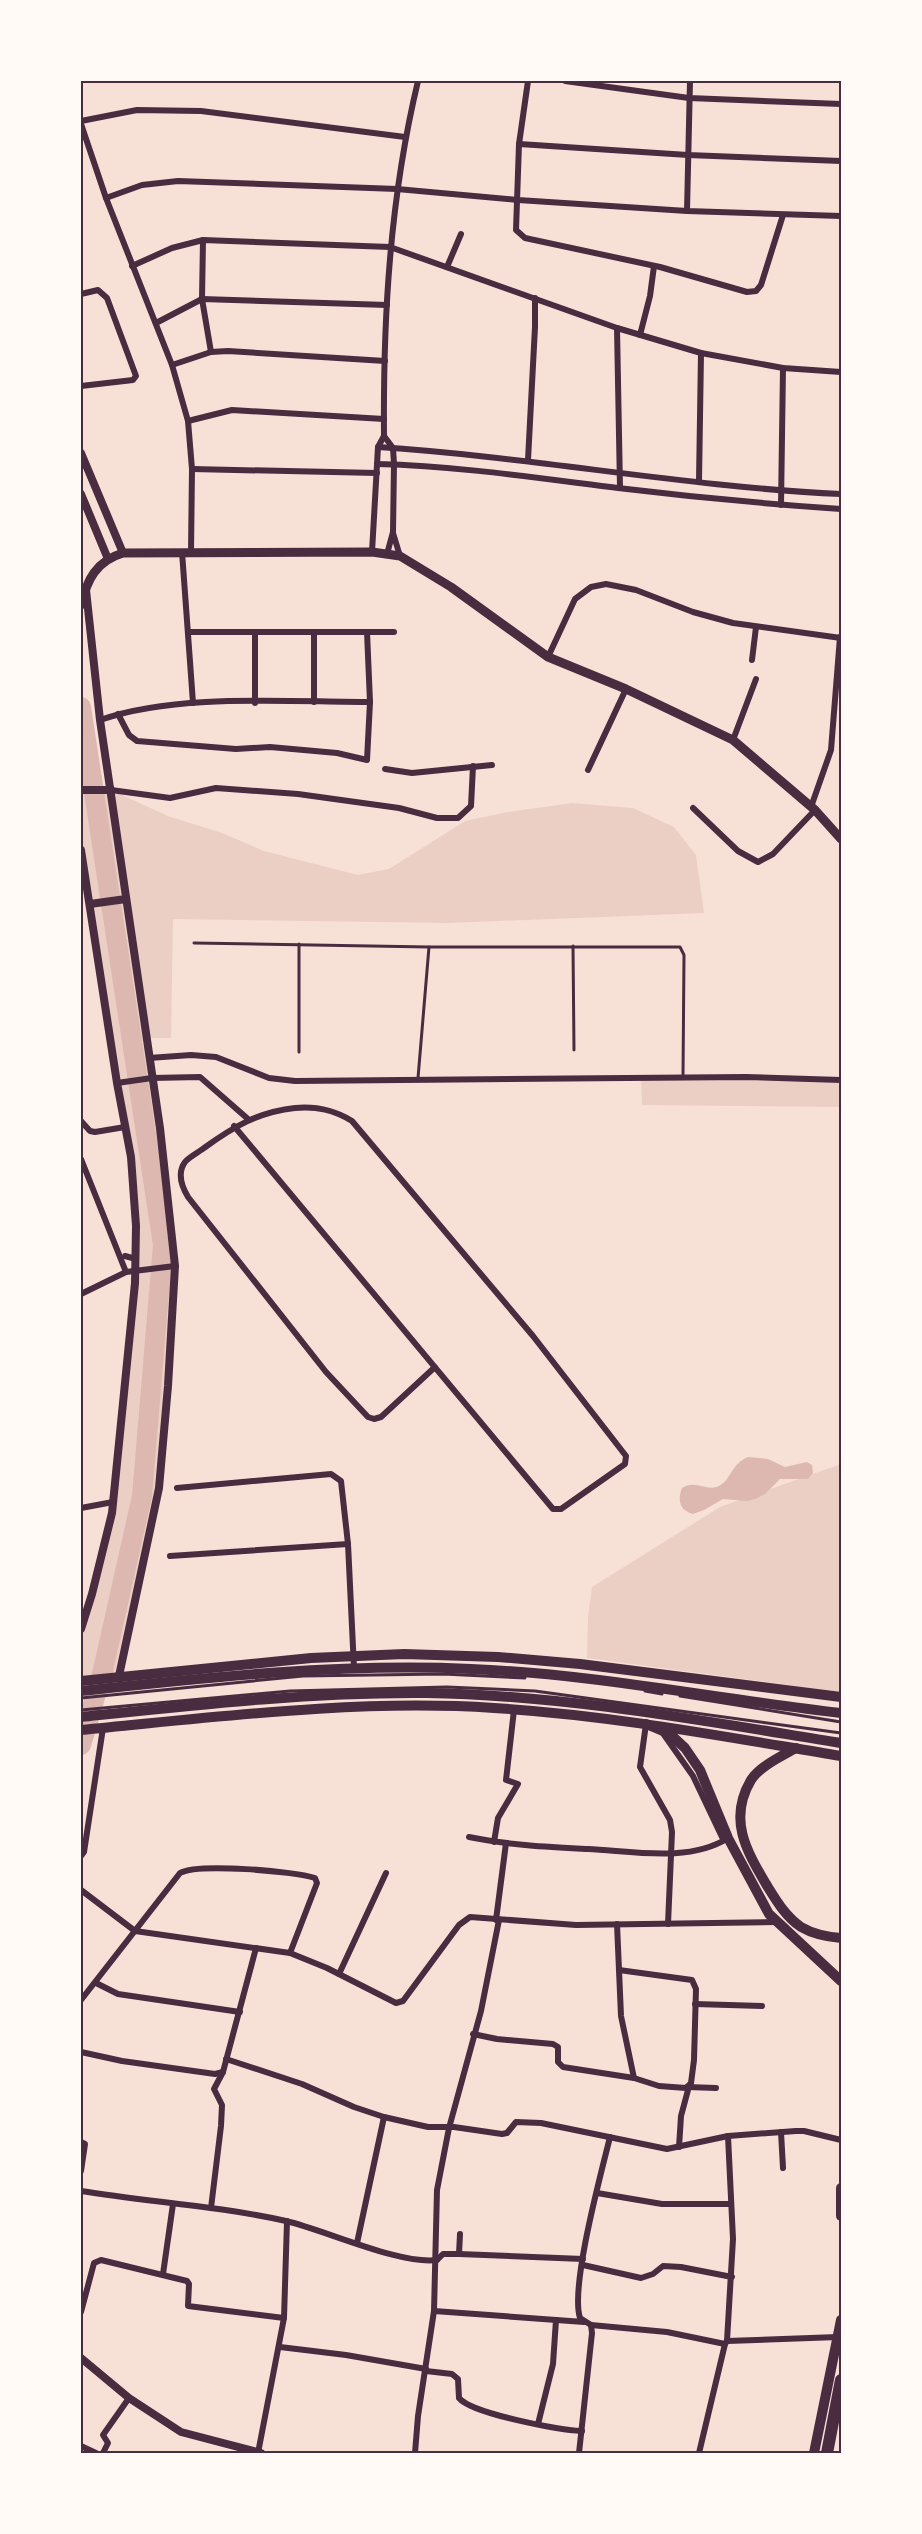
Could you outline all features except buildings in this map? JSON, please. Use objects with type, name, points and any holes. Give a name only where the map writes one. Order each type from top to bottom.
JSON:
[{"type":"highway","points":[[829,2453],[841,2380]]},
{"type":"main road","points":[[81,605],[91,574],[108,559],[123,553],[372,552],[400,556],[451,587],[548,657],[626,689],[733,740],[813,808],[841,839]]},
{"type":"main road","points":[[87,1688],[353,1656],[404,1654],[498,1657],[580,1664],[841,1697]]},
{"type":"main road","points":[[580,1664],[594,1678]]},
{"type":"main road","points":[[115,1684],[354,1668],[473,1669],[594,1678],[841,1713]]},
{"type":"main road","points":[[400,1705],[426,1693]]},
{"type":"main road","points":[[81,1717],[297,1698],[426,1693],[503,1697],[628,1710],[841,1743]]},
{"type":"main road","points":[[81,1730],[309,1709],[400,1705],[514,1710],[646,1724],[841,1756]]},
{"type":"main road","points":[[628,1710],[646,1724],[670,1734],[685,1748],[700,1770],[725,1840],[769,1914],[841,1981]]},
{"type":"main road","points":[[796,1748],[775,1760],[753,1778],[742,1799],[741,1824],[745,1850],[778,1904],[802,1927],[823,1936],[841,1938]]},
{"type":"main road","points":[[841,2188],[841,2216]]},
{"type":"main road","points":[[814,2453],[841,2320]]},
{"type":"street","points":[[372,552],[378,447],[384,436],[390,247],[396,189],[418,81]]},
{"type":"street","points":[[528,81],[519,144],[516,230],[525,238],[654,266],[747,292],[756,291],[761,285],[783,215]]},
{"type":"street","points":[[565,81],[689,98],[841,104]]},
{"type":"street","points":[[687,211],[690,81]]},
{"type":"street","points":[[193,703],[188,633],[187,552],[192,469],[188,420],[172,365],[106,198],[81,122],[137,110],[201,111],[405,137]]},
{"type":"street","points":[[519,144],[688,155],[841,161]]},
{"type":"street","points":[[106,198],[142,185],[178,181],[396,189],[687,211],[841,216]]},
{"type":"street","points":[[447,267],[460,234]]},
{"type":"street","points":[[132,266],[172,248],[202,240],[390,247],[616,328],[701,353],[783,368],[841,372]]},
{"type":"street","points":[[202,240],[202,299],[211,352]]},
{"type":"street","points":[[639,335],[650,296],[654,266]]},
{"type":"street","points":[[81,294],[98,290],[107,298],[136,376],[133,380],[81,387]]},
{"type":"street","points":[[528,460],[535,298]]},
{"type":"street","points":[[156,323],[202,299],[387,304]]},
{"type":"street","points":[[616,328],[620,488]]},
{"type":"street","points":[[172,365],[211,352],[385,361]]},
{"type":"street","points":[[699,481],[701,353]]},
{"type":"street","points":[[781,505],[783,368]]},
{"type":"street","points":[[188,420],[232,410],[384,419]]},
{"type":"street","points":[[384,436],[393,448],[394,464],[393,532],[387,554]]},
{"type":"street","points":[[378,447],[528,460],[781,491],[841,494]]},
{"type":"street","points":[[81,453],[123,553]]},
{"type":"street","points":[[377,464],[526,475],[620,488],[841,509]]},
{"type":"street","points":[[192,469],[377,473]]},
{"type":"street","points":[[81,494],[108,559]]},
{"type":"street","points":[[393,532],[400,556]]},
{"type":"street","points":[[548,657],[575,599],[591,587],[606,584],[636,590],[693,612],[756,627],[841,638],[831,750],[813,808],[773,854],[758,862],[738,850],[693,808]]},
{"type":"street","points":[[86,588],[108,790],[149,1058],[147,1079],[165,1164],[174,1266],[168,1386],[159,1488],[115,1684]]},
{"type":"street","points":[[752,660],[756,627]]},
{"type":"street","points":[[255,632],[255,702]]},
{"type":"street","points":[[314,632],[314,702]]},
{"type":"street","points":[[118,714],[129,735],[137,741],[228,748],[270,747],[337,753],[367,760],[370,702],[368,632]]},
{"type":"street","points":[[188,633],[394,632]]},
{"type":"street","points":[[733,740],[756,679]]},
{"type":"street","points":[[588,770],[626,689]]},
{"type":"street","points":[[100,720],[118,714],[193,703],[370,702]]},
{"type":"street","points":[[385,769],[412,772],[492,765]]},
{"type":"street","points":[[81,790],[108,790],[170,798],[216,788],[243,789],[399,808],[437,819],[450,819],[458,818],[471,806],[473,766]]},
{"type":"street","points":[[81,850],[122,1083],[125,1127],[131,1157],[136,1259],[113,1502],[92,1594],[81,1629]]},
{"type":"street","points":[[92,904],[124,899]]},
{"type":"street","points":[[149,1058],[191,1055],[216,1057],[269,1078],[296,1081],[683,1077],[841,1080]]},
{"type":"street","points":[[122,1083],[147,1079],[200,1077],[248,1119]]},
{"type":"street","points":[[234,1126],[435,1367],[553,1509],[561,1509],[625,1464],[626,1456],[533,1336],[352,1121],[335,1111],[313,1108],[280,1110],[248,1119],[234,1126],[185,1162],[181,1176],[182,1186],[188,1197],[326,1372],[368,1417],[374,1419],[381,1417],[435,1367]]},
{"type":"street","points":[[81,1121],[90,1131],[95,1132],[125,1127]]},
{"type":"street","points":[[81,1159],[126,1272]]},
{"type":"street","points":[[125,1256],[136,1259]]},
{"type":"street","points":[[81,1294],[126,1272],[174,1266]]},
{"type":"street","points":[[177,1488],[331,1474],[340,1481],[348,1544],[354,1668]]},
{"type":"street","points":[[81,1508],[113,1502]]},
{"type":"street","points":[[170,1556],[348,1544]]},
{"type":"street","points":[[494,1842],[498,1818],[518,1784],[506,1780],[514,1710]]},
{"type":"street","points":[[646,1724],[640,1767],[670,1820],[671,1885],[668,1923]]},
{"type":"street","points":[[81,1856],[84,1852],[100,1728]]},
{"type":"street","points":[[469,1837],[494,1842],[627,1852],[671,1852],[710,1847],[725,1840]]},
{"type":"street","points":[[415,2453],[418,2416],[434,2311],[437,2190],[448,2128],[481,2011],[497,1920],[506,1843]]},
{"type":"street","points":[[81,2000],[180,1873],[186,1870],[250,1870],[315,1878],[317,1883],[290,1953]]},
{"type":"street","points":[[339,1974],[386,1873]]},
{"type":"street","points":[[81,1890],[135,1931],[290,1953],[339,1974],[396,2003],[403,2001],[464,1920],[470,1917],[576,1925],[777,1922]]},
{"type":"street","points":[[617,1924],[621,2016],[634,2078]]},
{"type":"street","points":[[211,2208],[222,2105],[214,2089],[223,2072],[256,1948]]},
{"type":"street","points":[[619,1970],[692,1980],[696,1989],[694,2060],[691,2083],[687,2087],[681,2116],[679,2146]]},
{"type":"street","points":[[96,1983],[118,1994],[240,2012]]},
{"type":"street","points":[[695,2004],[762,2006]]},
{"type":"street","points":[[473,2034],[497,2040],[553,2044],[558,2047],[558,2062],[563,2067],[634,2078],[659,2086],[716,2088]]},
{"type":"street","points":[[81,2052],[122,2061],[215,2074],[223,2072]]},
{"type":"street","points":[[226,2059],[302,2084],[354,2107],[384,2117],[428,2127],[502,2134],[507,2133],[516,2122],[541,2123],[662,2148],[728,2136],[781,2132],[804,2131],[841,2140]]},
{"type":"street","points":[[357,2243],[384,2117]]},
{"type":"street","points":[[781,2132],[783,2168]]},
{"type":"street","points":[[699,2453],[726,2343],[732,2277],[728,2136]]},
{"type":"street","points":[[579,2453],[592,2333],[587,2323],[580,2318],[577,2307],[583,2262],[610,2137]]},
{"type":"street","points":[[81,2142],[85,2144],[81,2171]]},
{"type":"street","points":[[81,2191],[211,2208],[286,2221],[389,2253],[423,2260],[437,2259],[443,2254],[459,2254],[583,2262],[641,2278],[653,2274],[663,2266],[681,2267],[732,2277]]},
{"type":"street","points":[[597,2193],[662,2204],[731,2204]]},
{"type":"street","points":[[163,2274],[173,2204]]},
{"type":"street","points":[[81,2358],[129,2398],[181,2432],[259,2453],[284,2318],[286,2221]]},
{"type":"street","points":[[459,2254],[460,2234]]},
{"type":"street","points":[[81,2312],[96,2260],[101,2259],[163,2274],[189,2284],[188,2306],[284,2318]]},
{"type":"street","points":[[434,2311],[587,2323],[667,2332],[726,2343],[838,2337]]},
{"type":"street","points":[[538,2424],[553,2364],[556,2320]]},
{"type":"street","points":[[280,2347],[346,2355],[453,2374],[458,2379],[459,2398],[468,2406],[568,2431],[582,2431]]},
{"type":"street","points":[[104,2453],[108,2443],[103,2435],[129,2398]]},
{"type":"street","points":[[81,2446],[96,2453]]},
{"type":"lane","points":[[194,943],[429,947],[680,947],[684,955],[683,1077]]},
{"type":"lane","points":[[299,944],[299,1052]]},
{"type":"lane","points":[[573,946],[574,1050]]},
{"type":"lane","points":[[418,1078],[429,947]]},
{"type":"lane","points":[[115,1684],[303,1676],[443,1674],[532,1678],[590,1684],[841,1722]]},
{"type":"lane","points":[[81,1710],[231,1695],[341,1688],[447,1687],[535,1691],[841,1733]]},
{"type":"lane","points":[[81,1698],[87,1688]]},
{"type":"lane","points":[[829,2453],[841,2403]]},
{"type":"shaded area","points":[[81,705],[95,791],[111,790],[168,816],[222,833],[264,851],[358,875],[389,869],[465,821],[572,803],[633,808],[674,827],[696,855],[704,913],[448,923],[173,919],[171,1038],[146,1038],[175,1268],[159,1489],[117,1674],[81,1680],[81,1625],[107,1534],[136,1270],[131,1157],[81,849]]},
{"type":"shaded area","points":[[641,1078],[841,1080],[841,1107],[642,1105]]},
{"type":"shaded area","points":[[748,1457],[768,1459],[785,1467],[807,1462],[812,1465],[813,1473],[808,1479],[780,1479],[765,1494],[755,1499],[747,1501],[723,1499],[693,1514],[682,1507],[680,1497],[682,1488],[692,1485],[710,1488],[719,1486],[742,1460]]},
{"type":"shaded area","points":[[841,1464],[841,1692],[587,1658],[588,1617],[592,1587],[720,1507]]},
{"type":"waterway","points":[[81,707],[163,1245],[142,1496],[103,1670],[81,1745]]}]
